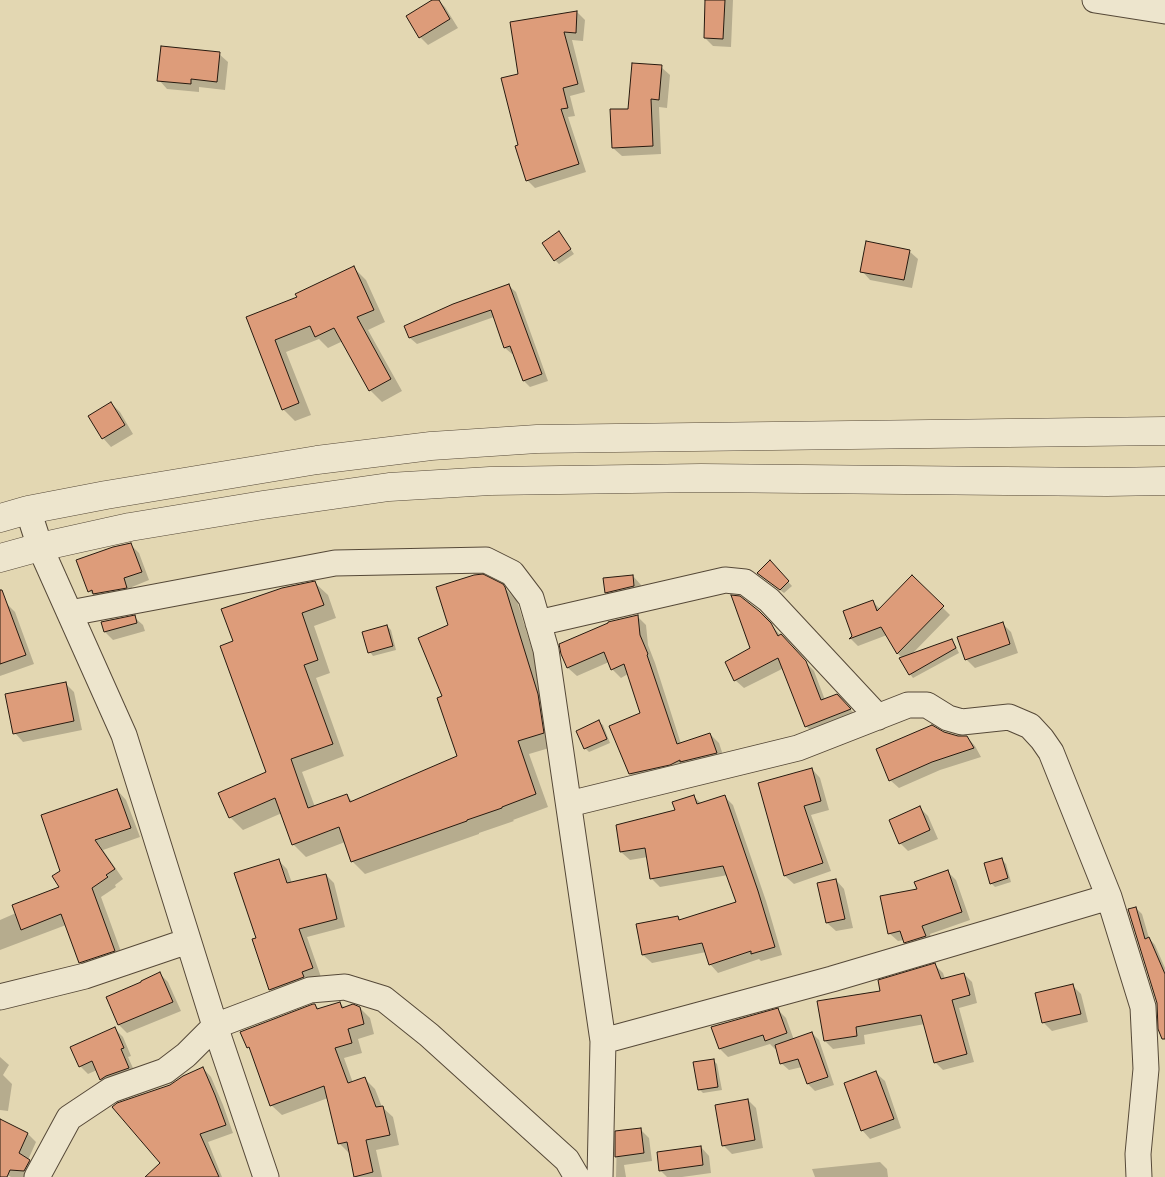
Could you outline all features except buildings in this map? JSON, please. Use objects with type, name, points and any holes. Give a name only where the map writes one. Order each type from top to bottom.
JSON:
[{"type":"street","points":[[1095,0],[1165,11]]},
{"type":"street","points":[[0,518],[28,510],[106,495],[317,460],[431,446],[537,439],[1165,432]]},
{"type":"street","points":[[0,558],[40,547],[130,528],[253,506],[388,486],[490,481],[701,478],[1165,481]]},
{"type":"street","points":[[28,510],[40,547],[124,735],[215,1026],[266,1177]]},
{"type":"street","points":[[70,613],[335,563],[486,560],[512,573],[531,598],[546,650],[603,1041],[600,1177]]},
{"type":"street","points":[[538,623],[725,580],[745,582],[769,600],[878,717]]},
{"type":"street","points":[[568,804],[798,748],[908,705],[927,705],[948,718],[962,722],[1009,717],[1030,726],[1051,752],[1109,897],[1143,1007],[1146,1069],[1138,1154],[1139,1177]]},
{"type":"street","points":[[603,1041],[832,979],[1109,897]]},
{"type":"street","points":[[0,998],[85,976],[188,941]]},
{"type":"street","points":[[37,1177],[69,1118],[111,1090],[165,1070],[186,1054],[215,1026],[310,990],[344,987],[384,999],[429,1035],[567,1160],[578,1177]]}]
